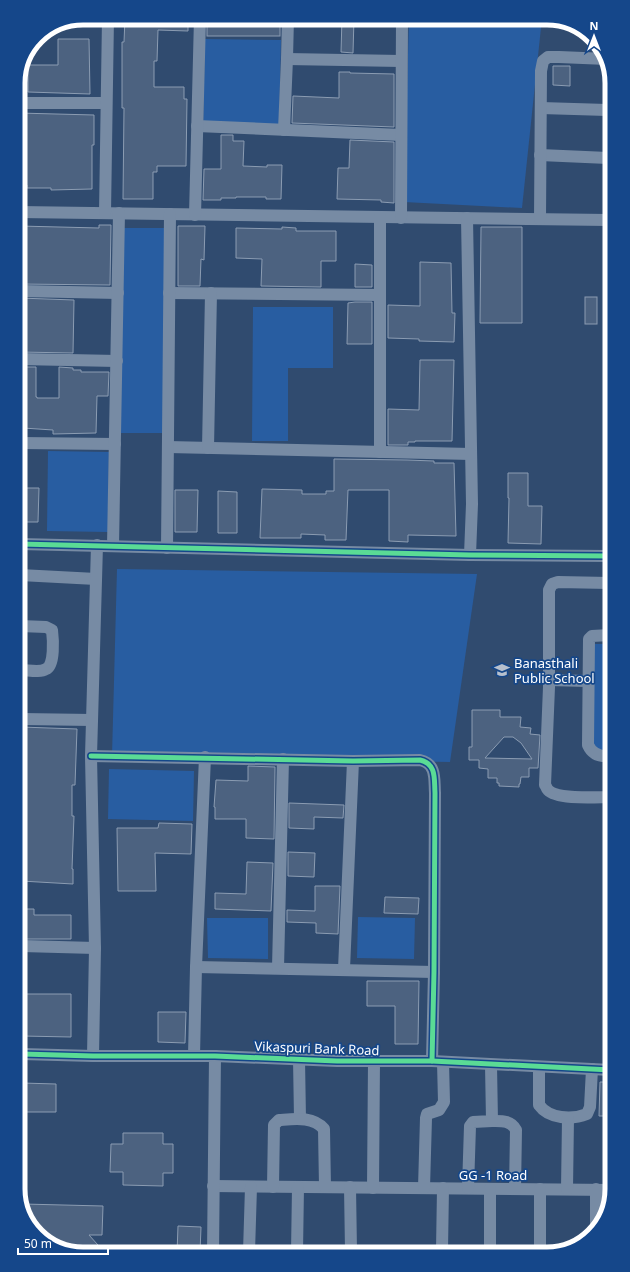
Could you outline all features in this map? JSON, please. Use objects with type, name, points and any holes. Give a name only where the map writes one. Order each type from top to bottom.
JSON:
[{"type":"street","points":[[104,213],[108,25]]},
{"type":"street","points":[[195,215],[200,25]]},
{"type":"street","points":[[284,130],[288,59],[288,25]]},
{"type":"street","points":[[401,218],[402,25]]},
{"type":"street","points":[[540,219],[541,71],[543,61],[548,57],[600,59]]},
{"type":"street","points":[[288,59],[401,62]]},
{"type":"street","points":[[25,103],[106,103]]},
{"type":"street","points":[[541,108],[605,110]]},
{"type":"street","points":[[198,126],[401,135]]},
{"type":"street","points":[[540,155],[605,158]]},
{"type":"street","points":[[25,212],[605,220]]},
{"type":"street","points":[[113,546],[119,213]]},
{"type":"street","points":[[167,548],[170,214]]},
{"type":"street","points":[[380,217],[380,452]]},
{"type":"street","points":[[467,218],[472,504],[470,555]]},
{"type":"street","points":[[25,291],[118,293]]},
{"type":"street","points":[[169,292],[380,295]]},
{"type":"street","points":[[208,448],[211,293]]},
{"type":"street","points":[[25,359],[117,361]]},
{"type":"street","points":[[25,443],[115,444]]},
{"type":"street","points":[[168,447],[471,454]]},
{"type":"street","points":[[25,544],[470,555],[605,556]]},
{"type":"street","points":[[93,1056],[94,948],[91,756],[97,545]]},
{"type":"street","points":[[25,576],[96,578]]},
{"type":"street","points":[[605,582],[558,582],[552,584],[549,590],[549,680],[545,784],[548,790],[554,794],[564,796],[605,797]]},
{"type":"street","points":[[25,626],[46,627],[52,630],[53,635],[52,663],[48,669],[25,670]]},
{"type":"street","points":[[605,635],[592,636],[589,639],[588,681],[588,744],[594,754],[605,756]]},
{"type":"street","points":[[549,680],[588,681]]},
{"type":"street","points":[[25,719],[92,720]]},
{"type":"street","points":[[91,756],[353,761],[420,760],[429,764],[433,769],[435,793],[434,972],[438,1062],[444,1102],[438,1110],[428,1114],[426,1118],[424,1188]]},
{"type":"street","points":[[194,1056],[196,967],[205,758]]},
{"type":"street","points":[[278,968],[283,759]]},
{"type":"street","points":[[344,969],[353,761]]},
{"type":"street","points":[[25,946],[94,948]]},
{"type":"street","points":[[196,967],[434,972]]},
{"type":"street","name":"Vikaspuri Bank Road","points":[[25,1054],[93,1056],[215,1056],[438,1062],[605,1070]]},
{"type":"street","points":[[213,1247],[215,1056]]},
{"type":"street","points":[[299,1059],[300,1119]]},
{"type":"street","points":[[373,1188],[374,1061]]},
{"type":"street","points":[[491,1064],[492,1121]]},
{"type":"street","points":[[539,1067],[539,1105],[542,1109],[559,1117],[568,1118],[587,1114],[590,1108],[592,1069]]},
{"type":"street","points":[[567,1189],[568,1118]]},
{"type":"street","points":[[273,1187],[274,1125],[278,1120],[300,1119],[319,1123],[324,1129],[325,1187]]},
{"type":"street","points":[[468,1188],[470,1126],[473,1122],[492,1121],[511,1123],[514,1125],[516,1130],[515,1189]]},
{"type":"street","name":"GG -1 Road","points":[[213,1186],[605,1190]]},
{"type":"street","points":[[249,1247],[251,1187]]},
{"type":"street","points":[[297,1247],[298,1187]]},
{"type":"street","points":[[350,1187],[351,1247]]},
{"type":"street","points":[[442,1247],[443,1188]]},
{"type":"street","points":[[490,1189],[490,1247]]},
{"type":"street","points":[[540,1189],[540,1247]]},
{"type":"street","points":[[596,1189],[596,1220]]},
{"type":"shaded area","points":[[409,25],[541,25],[522,208],[404,202]]},
{"type":"shaded area","points":[[205,39],[281,40],[279,129],[203,127]]},
{"type":"shaded area","points":[[117,228],[165,228],[165,433],[117,433]]},
{"type":"shaded area","points":[[253,307],[333,307],[333,368],[288,368],[288,441],[252,441]]},
{"type":"shaded area","points":[[48,451],[109,452],[108,532],[47,531]]},
{"type":"shaded area","points":[[117,569],[477,574],[450,762],[112,756]]},
{"type":"shaded area","points":[[590,644],[605,644],[605,752],[590,752]]},
{"type":"shaded area","points":[[109,769],[194,771],[193,821],[108,819]]},
{"type":"shaded area","points":[[358,917],[415,918],[414,959],[357,958]]},
{"type":"shaded area","points":[[207,918],[268,918],[268,959],[208,958]]},
{"type":"building","points":[[125,25],[188,25],[188,31],[158,30],[157,61],[154,61],[154,87],[184,87],[184,99],[187,99],[186,166],[157,166],[157,172],[153,172],[153,199],[123,199],[124,108],[122,108],[122,42],[124,42]]},
{"type":"building","points":[[207,25],[280,25],[280,36],[207,36]]},
{"type":"building","points":[[342,25],[354,25],[353,53],[341,52]]},
{"type":"building","points":[[58,39],[89,39],[90,94],[28,92],[28,65],[58,65]]},
{"type":"building","points":[[553,66],[570,66],[570,86],[553,85]]},
{"type":"building","points":[[339,72],[394,74],[394,127],[292,123],[293,96],[339,98]]},
{"type":"building","points":[[25,113],[94,115],[92,189],[51,190],[51,188],[27,188],[27,185],[25,185]]},
{"type":"building","points":[[221,135],[233,135],[233,141],[244,141],[243,166],[267,167],[267,165],[282,165],[281,199],[266,199],[266,197],[236,197],[221,198],[221,200],[203,200],[204,169],[221,169]]},
{"type":"building","points":[[350,140],[394,142],[394,203],[381,202],[381,200],[337,199],[338,168],[349,168]]},
{"type":"building","points":[[99,225],[111,225],[110,285],[25,284],[25,226],[99,228]]},
{"type":"building","points":[[178,226],[205,226],[204,260],[201,259],[200,286],[178,286]]},
{"type":"building","points":[[282,227],[296,228],[296,231],[336,231],[336,261],[321,261],[321,287],[261,286],[262,259],[236,258],[236,228],[282,229]]},
{"type":"building","points":[[481,227],[522,227],[522,323],[480,323]]},
{"type":"building","points":[[420,262],[451,263],[452,313],[455,313],[454,342],[388,338],[388,305],[420,306]]},
{"type":"building","points":[[355,264],[372,265],[372,287],[355,287]]},
{"type":"building","points":[[585,297],[597,297],[597,324],[585,324]]},
{"type":"building","points":[[25,298],[74,300],[73,353],[25,352]]},
{"type":"building","points":[[372,302],[372,344],[347,344],[348,303]]},
{"type":"building","points":[[420,360],[454,360],[452,441],[415,441],[408,442],[408,445],[388,445],[388,409],[419,410]]},
{"type":"building","points":[[25,367],[36,367],[37,398],[59,398],[59,367],[73,368],[73,370],[81,370],[81,372],[109,372],[108,396],[97,396],[96,433],[53,434],[53,430],[25,428]]},
{"type":"building","points":[[334,459],[407,460],[434,461],[434,463],[454,463],[456,536],[408,535],[408,542],[389,541],[389,490],[348,490],[346,540],[325,540],[325,535],[301,534],[301,538],[260,538],[262,489],[302,490],[302,494],[326,494],[326,491],[334,491]]},
{"type":"building","points":[[508,473],[528,473],[528,506],[542,506],[541,544],[508,543]]},
{"type":"building","points":[[25,488],[39,488],[38,522],[25,522]]},
{"type":"building","points":[[175,490],[198,490],[197,532],[175,532]]},
{"type":"building","points":[[218,491],[237,492],[237,533],[218,533]]},
{"type":"building","points":[[472,710],[500,710],[500,717],[521,717],[520,727],[531,728],[530,734],[540,735],[538,768],[529,768],[529,777],[521,777],[519,787],[499,786],[499,783],[497,783],[497,778],[488,778],[488,769],[479,768],[479,760],[469,760],[469,747],[472,747]],"holes":[[[504,737],[513,737],[521,743],[532,759],[485,758]]]},
{"type":"building","points":[[25,727],[77,729],[75,785],[72,785],[72,816],[74,816],[72,869],[73,884],[25,881]]},
{"type":"building","points":[[248,766],[275,767],[274,839],[246,838],[246,819],[215,819],[214,807],[216,780],[248,781]]},
{"type":"building","points":[[289,803],[344,805],[343,818],[314,817],[314,829],[289,828]]},
{"type":"building","points":[[159,823],[192,824],[191,854],[155,853],[156,891],[118,891],[117,828],[158,828]]},
{"type":"building","points":[[288,852],[315,853],[314,877],[288,876]]},
{"type":"building","points":[[247,862],[273,863],[271,911],[215,909],[215,893],[246,894]]},
{"type":"building","points":[[315,886],[340,886],[338,934],[316,933],[316,923],[287,922],[287,910],[315,911]]},
{"type":"building","points":[[385,897],[419,898],[418,914],[384,913]]},
{"type":"building","points":[[25,909],[34,909],[34,915],[71,915],[71,939],[25,939]]},
{"type":"building","points":[[367,981],[419,981],[418,1044],[395,1044],[395,1006],[367,1006]]},
{"type":"building","points":[[25,994],[71,994],[71,1037],[25,1036]]},
{"type":"building","points":[[158,1012],[186,1012],[185,1043],[158,1042]]},
{"type":"building","points":[[600,1082],[605,1082],[605,1116],[599,1116]]},
{"type":"building","points":[[25,1083],[56,1084],[56,1112],[25,1112]]},
{"type":"building","points":[[123,1133],[163,1133],[163,1144],[173,1144],[173,1173],[163,1173],[163,1186],[123,1185],[123,1172],[110,1172],[111,1144],[123,1144]]},
{"type":"building","points":[[27,1204],[103,1206],[102,1235],[89,1235],[100,1247],[79,1247],[57,1241],[39,1227],[29,1211]]},
{"type":"building","points":[[178,1226],[201,1227],[200,1247],[177,1247]]},
{"type":"cycle path","points":[[25,544],[470,555],[605,556]]},
{"type":"cycle path","points":[[91,756],[353,761],[420,760],[429,765],[434,773],[435,793],[432,1061]]},
{"type":"cycle path","points":[[25,1054],[93,1056],[215,1056],[337,1061],[432,1061],[605,1070]]},
{"type":"place","name":"Banasthali Public School","points":[[502,670]]}]
